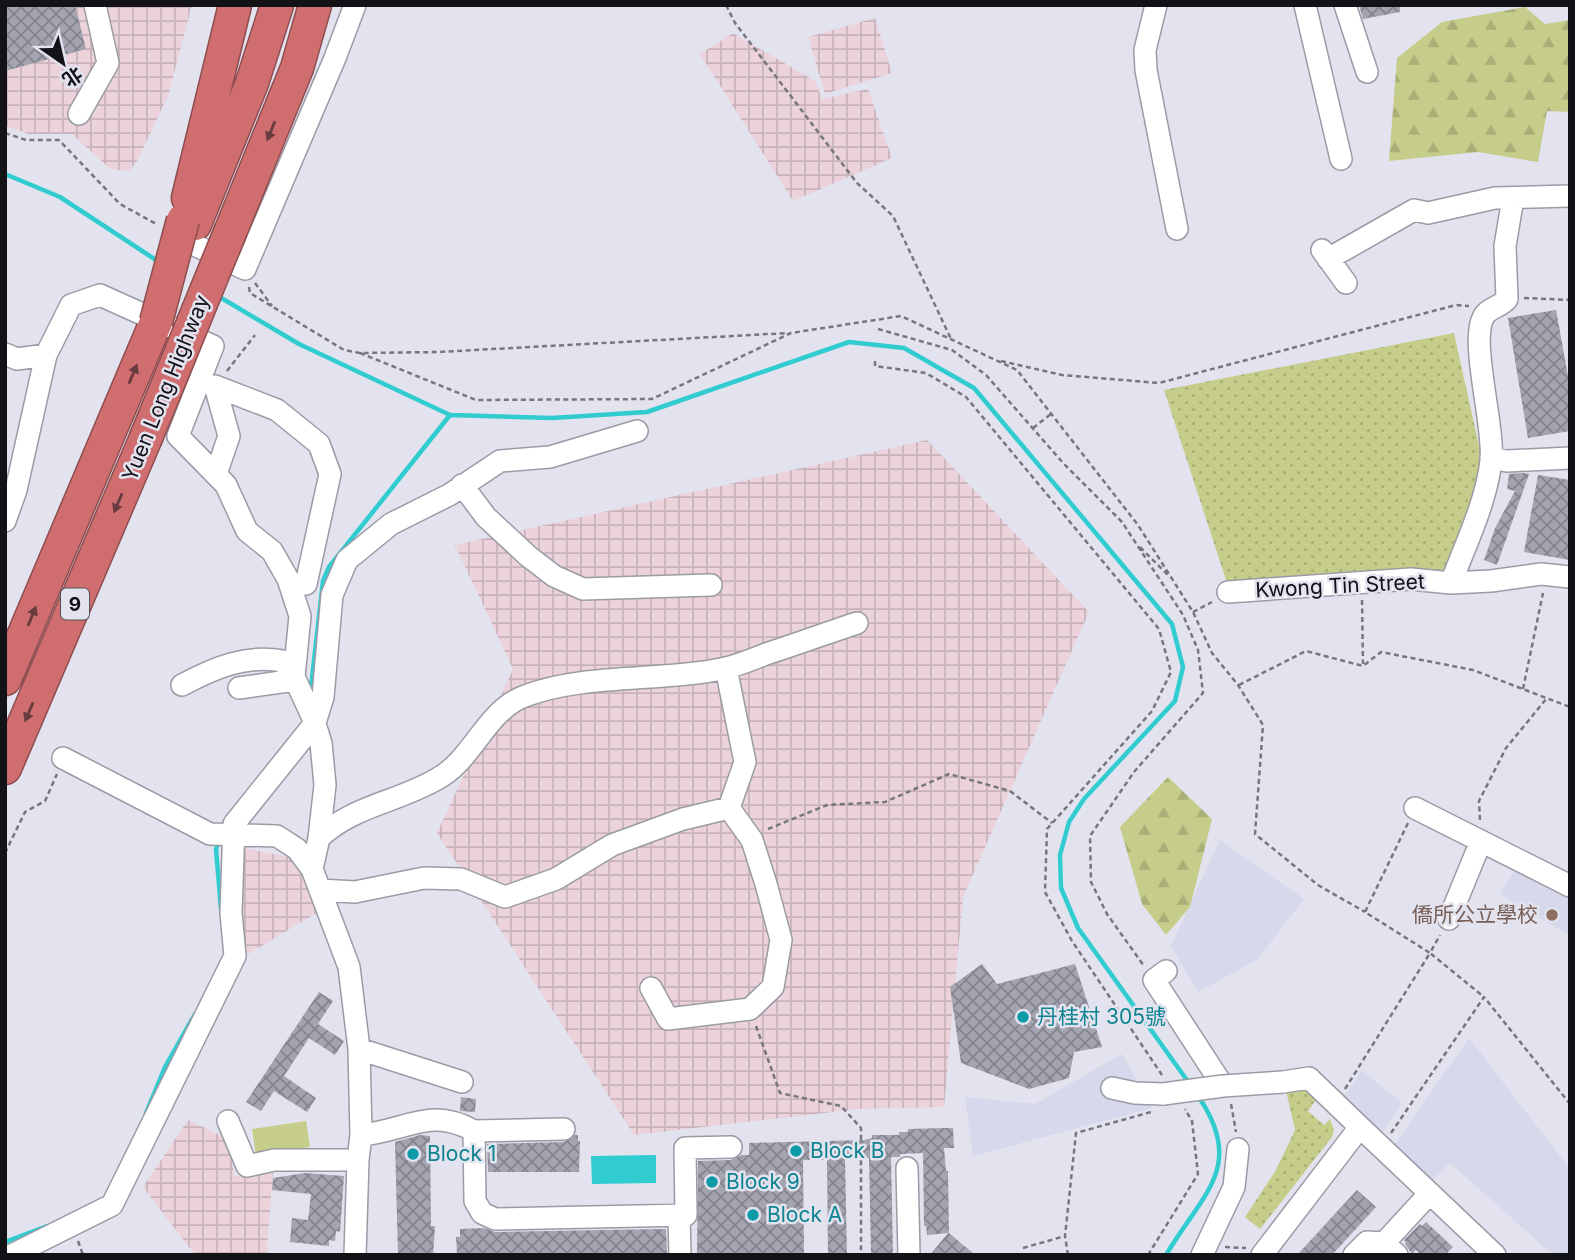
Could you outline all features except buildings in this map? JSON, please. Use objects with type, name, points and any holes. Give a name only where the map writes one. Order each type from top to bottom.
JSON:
[{"type":"highway","points":[[187,228],[235,5]]},
{"type":"highway","points":[[187,228],[252,83],[277,5]]},
{"type":"highway","name":"Yuen Long Highway","points":[[5,768],[145,440],[297,68],[315,5]]},
{"type":"highway","points":[[297,68],[327,5]]},
{"type":"highway","name":"Yuen Long Highway","points":[[5,679],[156,321],[187,228]]},
{"type":"street","points":[[79,114],[108,63],[95,5]]},
{"type":"street","points":[[187,228],[245,269],[355,5]]},
{"type":"street","points":[[1156,5],[1147,40],[1146,70],[1177,229]]},
{"type":"street","points":[[1305,5],[1341,159]]},
{"type":"street","points":[[1345,5],[1367,72]]},
{"type":"street","points":[[1346,283],[1324,254],[1414,210],[1428,213],[1495,198],[1570,196]]},
{"type":"street","points":[[1484,314],[1507,299],[1505,246],[1513,198]]},
{"type":"street","points":[[5,522],[16,490],[46,355],[71,305],[100,295],[213,346],[178,436],[226,485],[247,531],[272,551],[288,579],[300,616],[295,678]]},
{"type":"street","name":"Kwong Tin Street","points":[[1451,583],[1484,496],[1491,458],[1480,341],[1484,314]]},
{"type":"street","points":[[5,354],[17,359],[46,355]]},
{"type":"street","points":[[215,386],[229,436],[216,474]]},
{"type":"street","points":[[215,386],[277,410],[319,444],[330,474],[306,584]]},
{"type":"street","points":[[12,1255],[112,1205],[235,956],[231,913],[234,824],[314,720],[323,697],[332,595],[347,560],[391,524],[449,495],[499,461],[550,457],[637,431]]},
{"type":"street","points":[[1491,458],[1507,461],[1570,458]]},
{"type":"street","points":[[463,485],[486,517],[528,556],[554,576],[583,589],[711,585]]},
{"type":"street","name":"Kwong Tin Street","points":[[1228,592],[1411,579],[1451,583],[1547,575],[1570,577]]},
{"type":"street","points":[[319,838],[350,815],[439,778],[468,754],[496,715],[524,697],[567,686],[726,668],[857,623]]},
{"type":"street","points":[[182,685],[220,666],[265,658],[283,661],[295,678],[321,743],[325,785],[319,838],[312,869]]},
{"type":"street","points":[[726,668],[746,762],[729,808]]},
{"type":"street","points":[[239,688],[295,678]]},
{"type":"street","points":[[63,758],[210,834],[277,836],[296,849],[312,869],[349,967],[359,1049],[361,1135],[355,1255]]},
{"type":"street","points":[[651,988],[667,1019],[750,1009],[773,987],[780,940],[752,840],[729,808]]},
{"type":"street","points":[[320,890],[355,892],[424,878],[461,879],[505,897],[556,879],[611,845],[684,819],[729,808]]},
{"type":"street","points":[[1415,808],[1570,886]]},
{"type":"street","points":[[1450,919],[1480,841]]},
{"type":"street","points":[[1160,975],[1223,1086]]},
{"type":"street","points":[[359,1049],[462,1082]]},
{"type":"street","points":[[1112,1088],[1135,1093],[1169,1093],[1309,1078],[1495,1255]]},
{"type":"street","points":[[361,1135],[381,1133],[425,1119],[459,1122],[474,1131],[564,1129]]},
{"type":"street","points":[[228,1121],[247,1166],[274,1160],[358,1160]]},
{"type":"street","points":[[1264,1251],[1360,1127]]},
{"type":"street","points":[[474,1131],[475,1201],[482,1213],[495,1219],[686,1215],[685,1147],[731,1147]]},
{"type":"street","points":[[1203,1251],[1234,1187],[1238,1149]]},
{"type":"street","points":[[907,1168],[909,1255]]},
{"type":"street","points":[[1354,1255],[1367,1242],[1390,1249],[1430,1193]]},
{"type":"street","points":[[679,1215],[680,1255]]},
{"type":"path","points":[[726,5],[734,23],[857,183],[893,216],[951,339]]},
{"type":"path","points":[[5,133],[26,140],[59,140],[120,204]]},
{"type":"path","points":[[245,269],[273,307]]},
{"type":"path","points":[[245,269],[250,293],[344,351],[439,352],[791,333],[901,316],[1017,370],[1138,525],[1193,612],[1212,653],[1238,685],[1263,726],[1255,834],[1318,884],[1430,953],[1484,997],[1570,1104]]},
{"type":"path","points":[[1507,299],[1539,297],[1570,300]]},
{"type":"path","points":[[995,359],[1062,374],[1159,383],[1456,304],[1467,305],[1484,314]]},
{"type":"path","points":[[877,329],[952,350],[986,375],[1064,464],[1122,522],[1183,615],[1198,650],[1203,693],[1110,801],[1090,836],[1091,882],[1105,915],[1160,975]]},
{"type":"path","points":[[360,353],[476,400],[652,399],[791,333]]},
{"type":"path","points":[[215,386],[255,335]]},
{"type":"path","points":[[875,361],[875,366],[926,373],[966,397],[1159,629],[1171,672],[1152,711],[1090,785],[1047,829],[1045,892],[1072,941],[1169,1093],[1192,1121],[1198,1174],[1148,1255]]},
{"type":"path","points":[[1033,428],[1051,414]]},
{"type":"path","points":[[1135,542],[1175,582]]},
{"type":"path","points":[[1523,689],[1547,575]]},
{"type":"path","points":[[1362,583],[1363,666]]},
{"type":"path","points":[[1193,612],[1228,592]]},
{"type":"path","points":[[1238,685],[1306,651],[1363,666]]},
{"type":"path","points":[[1363,666],[1381,652],[1473,670],[1570,706]]},
{"type":"path","points":[[1480,841],[1479,801],[1506,748],[1547,698]]},
{"type":"path","points":[[5,853],[25,811],[45,801],[63,758]]},
{"type":"path","points":[[752,840],[768,829],[827,805],[885,802],[949,774],[1010,791],[1052,823]]},
{"type":"path","points":[[1365,912],[1415,808]]},
{"type":"path","points":[[1072,941],[1077,936]]},
{"type":"path","points":[[1335,1103],[1430,953]]},
{"type":"path","points":[[1381,1147],[1484,997]]},
{"type":"path","points":[[750,1009],[780,1093],[841,1106],[861,1128],[861,1255]]},
{"type":"path","points":[[1223,1086],[1232,1107],[1238,1149]]},
{"type":"path","points":[[1068,1255],[1065,1236],[1076,1133],[1158,1110],[1169,1093]]},
{"type":"path","points":[[1023,1248],[1065,1236]]},
{"type":"path","points":[[1203,1251],[1264,1251]]},
{"type":"shaded area","points":[[5,5],[192,5],[168,96],[137,161],[129,171],[110,169],[72,134],[29,134],[5,126]]},
{"type":"shaded area","points":[[875,18],[892,73],[825,94],[808,37]]},
{"type":"shaded area","points":[[733,33],[815,81],[822,99],[868,89],[892,158],[793,201],[700,54]]},
{"type":"shaded area","points":[[927,440],[1089,612],[963,897],[944,1107],[858,1109],[634,1135],[437,833],[513,669],[455,545]]},
{"type":"shaded area","points":[[1220,840],[1304,899],[1257,960],[1198,992],[1171,946]]},
{"type":"shaded area","points":[[239,847],[298,859],[320,911],[245,956]]},
{"type":"shaded area","name":"僑所公立學校","points":[[1521,860],[1570,890],[1570,936],[1500,894]]},
{"type":"shaded area","points":[[1469,1038],[1570,1169],[1570,1255],[1553,1255],[1450,1163],[1431,1182],[1392,1148]]},
{"type":"shaded area","points":[[1122,1054],[1152,1108],[973,1156],[965,1097],[1035,1104]]},
{"type":"shaded area","points":[[1362,1070],[1402,1103],[1380,1137],[1341,1102]]},
{"type":"shaded area","points":[[188,1120],[227,1138],[235,1176],[273,1170],[267,1249],[269,1255],[195,1255],[143,1187]]},
{"type":"green space","points":[[1525,7],[1545,24],[1570,20],[1570,112],[1547,111],[1538,162],[1478,152],[1389,161],[1397,58],[1442,22]]},
{"type":"green space","points":[[1454,333],[1483,464],[1445,572],[1227,583],[1164,390]]},
{"type":"green space","points":[[1168,777],[1212,819],[1190,907],[1166,935],[1142,904],[1120,827]]},
{"type":"green space","points":[[1306,1085],[1318,1097],[1308,1111],[1324,1125],[1330,1119],[1334,1130],[1332,1137],[1260,1229],[1245,1217],[1276,1170],[1295,1130],[1285,1086]]},
{"type":"green space","points":[[306,1121],[310,1147],[256,1156],[252,1129]]},
{"type":"water","points":[[656,1155],[656,1183],[592,1184],[591,1156]]},
{"type":"waterway","points":[[5,174],[60,197],[159,262]]},
{"type":"waterway","points":[[218,296],[299,344],[450,415],[552,418],[647,412],[849,342],[904,348],[974,388],[1172,624],[1183,667],[1175,701],[1084,799],[1069,822],[1060,855],[1061,888],[1078,928],[1189,1083]]},
{"type":"waterway","points":[[310,696],[323,581],[329,567],[450,415]]},
{"type":"waterway","points":[[219,841],[216,849],[221,909]]},
{"type":"waterway","points":[[146,1113],[165,1067],[195,1014]]},
{"type":"waterway","points":[[1166,1255],[1214,1180],[1219,1162],[1219,1142],[1212,1121],[1198,1096]]},
{"type":"waterway","points":[[5,1242],[47,1226]]},
{"type":"place","name":"僑所公立學校","points":[[1552,915]]},
{"type":"place","name":"丹桂村 305號","points":[[1023,1017]]},
{"type":"place","name":"Block B","points":[[796,1151]]},
{"type":"place","name":"Block 1","points":[[413,1154]]},
{"type":"place","name":"Block 9","points":[[712,1182]]},
{"type":"place","name":"Block A","points":[[753,1215]]}]
